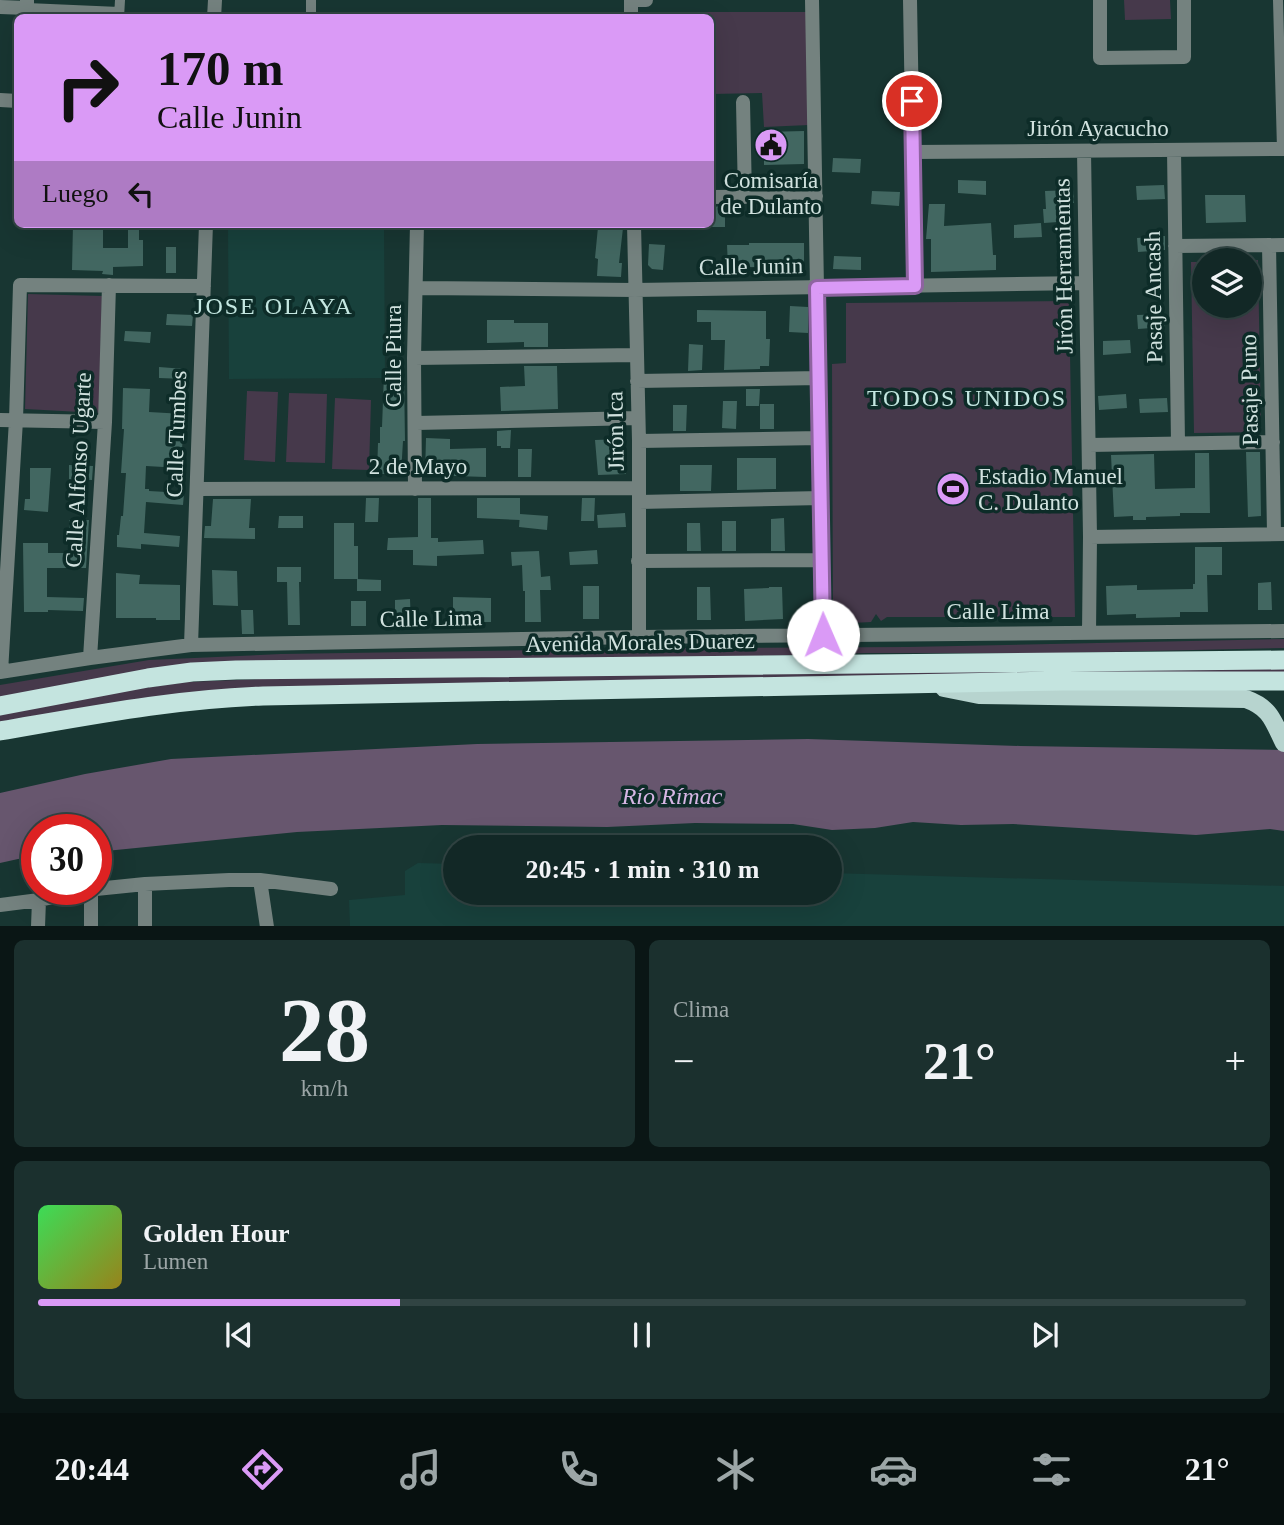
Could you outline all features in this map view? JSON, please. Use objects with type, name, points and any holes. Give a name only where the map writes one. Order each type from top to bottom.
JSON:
[{"type":"highway","name":"Avenida Morales Duarez","points":[[0,706],[148,677],[236,670],[1284,660]]},
{"type":"highway","name":"Avenida Morales Duarez","points":[[0,730],[146,706],[223,697],[919,683],[1284,681]]},
{"type":"main road","points":[[919,683],[979,695],[1246,699],[1263,707],[1270,715],[1284,743]]},
{"type":"street","points":[[631,0],[646,0]]},
{"type":"street","points":[[812,0],[823,635]]},
{"type":"street","points":[[910,0],[915,286]]},
{"type":"street","points":[[1100,0],[1100,58],[1184,57],[1184,0]]},
{"type":"street","points":[[1278,0],[1283,149]]},
{"type":"street","points":[[0,7],[27,4],[119,10]]},
{"type":"street","points":[[743,102],[745,197]]},
{"type":"street","name":"Jirón Ayacucho","points":[[913,152],[1283,149]]},
{"type":"street","name":"Jirón Herramientas","points":[[1084,150],[1089,633]]},
{"type":"street","name":"Pasaje Ancash","points":[[1174,150],[1178,443]]},
{"type":"street","points":[[714,197],[816,196]]},
{"type":"street","name":"Calle Tumbes","points":[[191,645],[206,228]]},
{"type":"street","name":"Calle Piura","points":[[415,489],[416,228]]},
{"type":"street","name":"Jirón Ica","points":[[634,228],[639,441],[639,637]]},
{"type":"street","points":[[1175,246],[1277,245]]},
{"type":"street","name":"Pasaje Puno","points":[[1277,245],[1273,442],[1279,534]]},
{"type":"street","name":"Calle Junin","points":[[416,288],[635,290],[1086,283]]},
{"type":"street","points":[[1,672],[16,420],[20,285],[204,286]]},
{"type":"street","name":"Calle Alfonso Ugarte","points":[[90,658],[105,422],[109,285]]},
{"type":"street","points":[[414,358],[636,355]]},
{"type":"street","points":[[637,381],[819,378]]},
{"type":"street","points":[[416,423],[638,418]]},
{"type":"street","points":[[0,419],[105,422]]},
{"type":"street","points":[[639,441],[820,438]]},
{"type":"street","points":[[1089,445],[1273,442]]},
{"type":"street","name":"2 de Mayo","points":[[197,489],[415,489],[821,498]]},
{"type":"street","points":[[1090,537],[1279,534]]},
{"type":"street","points":[[638,561],[822,560]]},
{"type":"street","name":"Calle Lima","points":[[1,672],[191,645],[639,637],[1284,631]]},
{"type":"street","points":[[260,880],[267,926]]},
{"type":"street","points":[[112,887],[260,880],[331,889]]},
{"type":"street","points":[[145,884],[145,926]]},
{"type":"street","points":[[0,905],[21,902]]},
{"type":"street","points":[[38,926],[39,905]]},
{"type":"street","points":[[91,926],[92,905]]},
{"type":"shaded area","points":[[1124,0],[1170,0],[1171,19],[1125,20]]},
{"type":"shaded area","points":[[806,12],[809,125],[764,127],[762,93],[714,94],[714,14],[644,14]]},
{"type":"shaded area","points":[[228,228],[384,228],[385,378],[229,379]]},
{"type":"shaded area","points":[[1191,262],[1192,318],[1259,318],[1261,432],[1194,433]]},
{"type":"shaded area","points":[[28,294],[102,296],[99,413],[25,409]]},
{"type":"shaded area","name":"Estadio Manuel C. Dulanto","points":[[1069,301],[1075,617],[887,617],[881,621],[876,614],[871,622],[833,624],[832,364],[846,363],[846,303]]},
{"type":"shaded area","points":[[247,391],[278,392],[275,462],[244,460]]},
{"type":"shaded area","points":[[289,393],[327,394],[325,463],[286,462]]},
{"type":"shaded area","points":[[335,398],[371,400],[369,470],[332,469]]},
{"type":"shaded area","points":[[1284,639],[1284,648],[1060,653],[867,653],[579,661],[280,662],[0,697],[0,685],[149,660],[281,654],[908,647]]},
{"type":"shaded area","points":[[1284,664],[1284,673],[247,690],[0,722],[0,715],[114,692],[187,682],[283,678]]},
{"type":"shaded area","points":[[418,863],[443,864],[443,905],[842,905],[842,873],[1284,886],[1284,926],[350,926],[349,900],[405,895],[405,871]]},
{"type":"water","name":"Río Rímac","points":[[808,739],[1020,746],[1284,750],[1284,831],[1270,829],[1196,835],[1013,824],[913,822],[875,828],[832,830],[793,824],[695,823],[607,827],[442,825],[297,832],[112,850],[112,814],[21,814],[21,859],[0,863],[0,793],[171,759],[477,744]]},
{"type":"building","points":[[804,131],[804,164],[764,165],[764,132]]},
{"type":"building","points":[[833,158],[861,159],[860,173],[832,172]]},
{"type":"building","points":[[958,180],[986,181],[986,195],[958,193]]},
{"type":"building","points":[[1164,185],[1165,199],[1137,200],[1136,186]]},
{"type":"building","points":[[1073,190],[1072,221],[1044,223],[1045,191]]},
{"type":"building","points":[[872,191],[900,192],[899,206],[871,204]]},
{"type":"building","points":[[1205,195],[1245,195],[1246,222],[1206,223]]},
{"type":"building","points":[[929,204],[945,204],[944,226],[991,223],[996,270],[931,272],[931,239],[926,239]]},
{"type":"building","points":[[725,206],[725,227],[714,227],[714,207]]},
{"type":"building","points":[[1041,223],[1042,237],[1014,238],[1014,225]]},
{"type":"building","points":[[73,228],[103,228],[103,248],[128,248],[128,228],[139,228],[139,240],[143,240],[143,266],[113,267],[113,275],[102,274],[103,271],[72,270]]},
{"type":"building","points":[[598,228],[623,228],[619,263],[622,263],[621,277],[597,276],[598,259],[595,258]]},
{"type":"building","points":[[1165,236],[1165,250],[1138,252],[1137,238]]},
{"type":"building","points":[[804,243],[804,267],[728,267],[727,245]]},
{"type":"building","points":[[649,244],[665,245],[663,270],[652,269],[648,265]]},
{"type":"building","points":[[166,247],[176,247],[176,273],[166,273]]},
{"type":"building","points":[[834,256],[861,257],[861,270],[833,269]]},
{"type":"building","points":[[790,306],[808,307],[808,333],[789,332]]},
{"type":"building","points":[[697,310],[766,311],[766,339],[770,339],[769,366],[760,366],[760,369],[724,370],[725,340],[711,340],[711,322],[697,322]]},
{"type":"building","points":[[167,314],[193,315],[192,326],[166,325]]},
{"type":"building","points":[[1165,314],[1165,327],[1138,329],[1137,315]]},
{"type":"building","points":[[487,320],[548,323],[548,347],[524,347],[524,342],[487,343]]},
{"type":"building","points":[[125,331],[151,332],[150,343],[124,341]]},
{"type":"building","points":[[1130,340],[1131,353],[1103,355],[1103,341]]},
{"type":"building","points":[[689,344],[703,345],[702,370],[688,371]]},
{"type":"building","points":[[524,366],[557,366],[558,409],[501,411],[500,387],[525,386]]},
{"type":"building","points":[[159,367],[185,369],[185,379],[159,378]]},
{"type":"building","points":[[384,374],[404,374],[405,441],[401,474],[377,474]]},
{"type":"building","points":[[123,388],[150,389],[149,412],[184,414],[181,468],[146,466],[145,489],[184,493],[183,505],[146,502],[144,533],[180,536],[179,547],[141,544],[141,549],[117,547],[117,535],[123,516],[126,473],[121,473]]},
{"type":"building","points":[[746,389],[760,389],[759,406],[746,406]]},
{"type":"building","points":[[1126,394],[1127,408],[1099,410],[1098,396]]},
{"type":"building","points":[[1167,398],[1168,412],[1140,413],[1139,399]]},
{"type":"building","points":[[723,401],[737,401],[736,429],[722,428]]},
{"type":"building","points":[[760,404],[774,404],[774,429],[760,429]]},
{"type":"building","points":[[673,405],[687,405],[686,431],[673,431]]},
{"type":"building","points":[[511,430],[510,448],[497,446],[497,431]]},
{"type":"building","points":[[426,438],[450,439],[450,449],[486,448],[486,477],[425,475]]},
{"type":"building","points":[[622,439],[626,474],[598,475],[595,440]]},
{"type":"building","points":[[518,449],[532,449],[531,477],[518,477]]},
{"type":"building","points":[[1246,452],[1260,452],[1261,516],[1248,517]]},
{"type":"building","points":[[1195,453],[1209,453],[1210,513],[1180,513],[1180,516],[1146,517],[1146,520],[1133,520],[1133,516],[1114,517],[1111,455],[1154,454],[1155,489],[1195,488]]},
{"type":"building","points":[[737,458],[776,458],[776,489],[737,490]]},
{"type":"building","points":[[69,465],[93,466],[92,480],[69,479]]},
{"type":"building","points":[[680,465],[712,465],[711,491],[680,491]]},
{"type":"building","points":[[30,468],[51,468],[48,512],[24,510],[25,499],[30,499]]},
{"type":"building","points":[[366,498],[379,498],[378,522],[365,522]]},
{"type":"building","points":[[418,498],[431,498],[431,538],[438,538],[438,542],[483,540],[484,554],[437,556],[437,566],[413,565],[413,550],[387,550],[388,538],[418,537]]},
{"type":"building","points":[[477,498],[520,498],[520,520],[477,518]]},
{"type":"building","points":[[582,498],[595,498],[594,521],[581,521]]},
{"type":"building","points":[[213,499],[251,499],[249,528],[255,528],[255,539],[204,538],[205,526],[211,526]]},
{"type":"building","points":[[625,513],[626,527],[598,528],[597,515]]},
{"type":"building","points":[[520,514],[548,516],[547,530],[519,527]]},
{"type":"building","points":[[279,516],[303,516],[303,528],[278,528]]},
{"type":"building","points":[[784,518],[785,551],[771,551],[771,519]]},
{"type":"building","points":[[69,520],[89,520],[86,568],[47,568],[47,597],[84,598],[83,611],[24,612],[23,543],[48,543],[48,553],[69,553]]},
{"type":"building","points":[[722,521],[736,521],[736,551],[722,551]]},
{"type":"building","points":[[334,523],[354,523],[354,546],[358,546],[358,579],[334,579]]},
{"type":"building","points":[[687,523],[700,523],[701,551],[687,551]]},
{"type":"building","points":[[1195,547],[1222,547],[1222,575],[1207,575],[1208,612],[1180,612],[1180,617],[1136,618],[1136,614],[1107,615],[1106,586],[1137,585],[1137,590],[1193,589]]},
{"type":"building","points":[[597,550],[598,564],[570,565],[569,552]]},
{"type":"building","points":[[539,551],[541,577],[550,576],[551,590],[540,590],[541,622],[525,622],[522,565],[512,566],[511,552]]},
{"type":"building","points":[[277,567],[301,567],[300,625],[288,625],[287,582],[277,582]]},
{"type":"building","points":[[212,570],[237,571],[238,606],[213,605]]},
{"type":"building","points":[[116,573],[140,575],[139,584],[180,585],[180,620],[116,618]]},
{"type":"building","points":[[357,579],[381,580],[381,591],[357,591]]},
{"type":"building","points":[[1271,582],[1272,610],[1258,610],[1258,583]]},
{"type":"building","points":[[583,586],[599,586],[599,619],[583,619]]},
{"type":"building","points":[[697,587],[710,587],[711,620],[697,620]]},
{"type":"building","points":[[782,587],[783,619],[745,621],[744,589]]},
{"type":"building","points":[[453,597],[491,598],[491,622],[462,622],[453,618]]},
{"type":"building","points":[[410,599],[411,624],[395,624],[395,600]]},
{"type":"building","points":[[351,601],[366,601],[366,626],[351,626]]},
{"type":"building","points":[[241,610],[253,610],[254,634],[242,634]]},
{"type":"place","name":"Comisaría de Dulanto","points":[[771,145]]},
{"type":"place","name":"Estadio Manuel C. Dulanto","points":[[953,489]]},
{"type":"district","name":"JOSE OLAYA","points":[[274,306]]},
{"type":"district","name":"TODOS UNIDOS","points":[[967,398]]},
{"type":"route","points":[[823,635],[817,288],[915,286],[912,101]]}]
